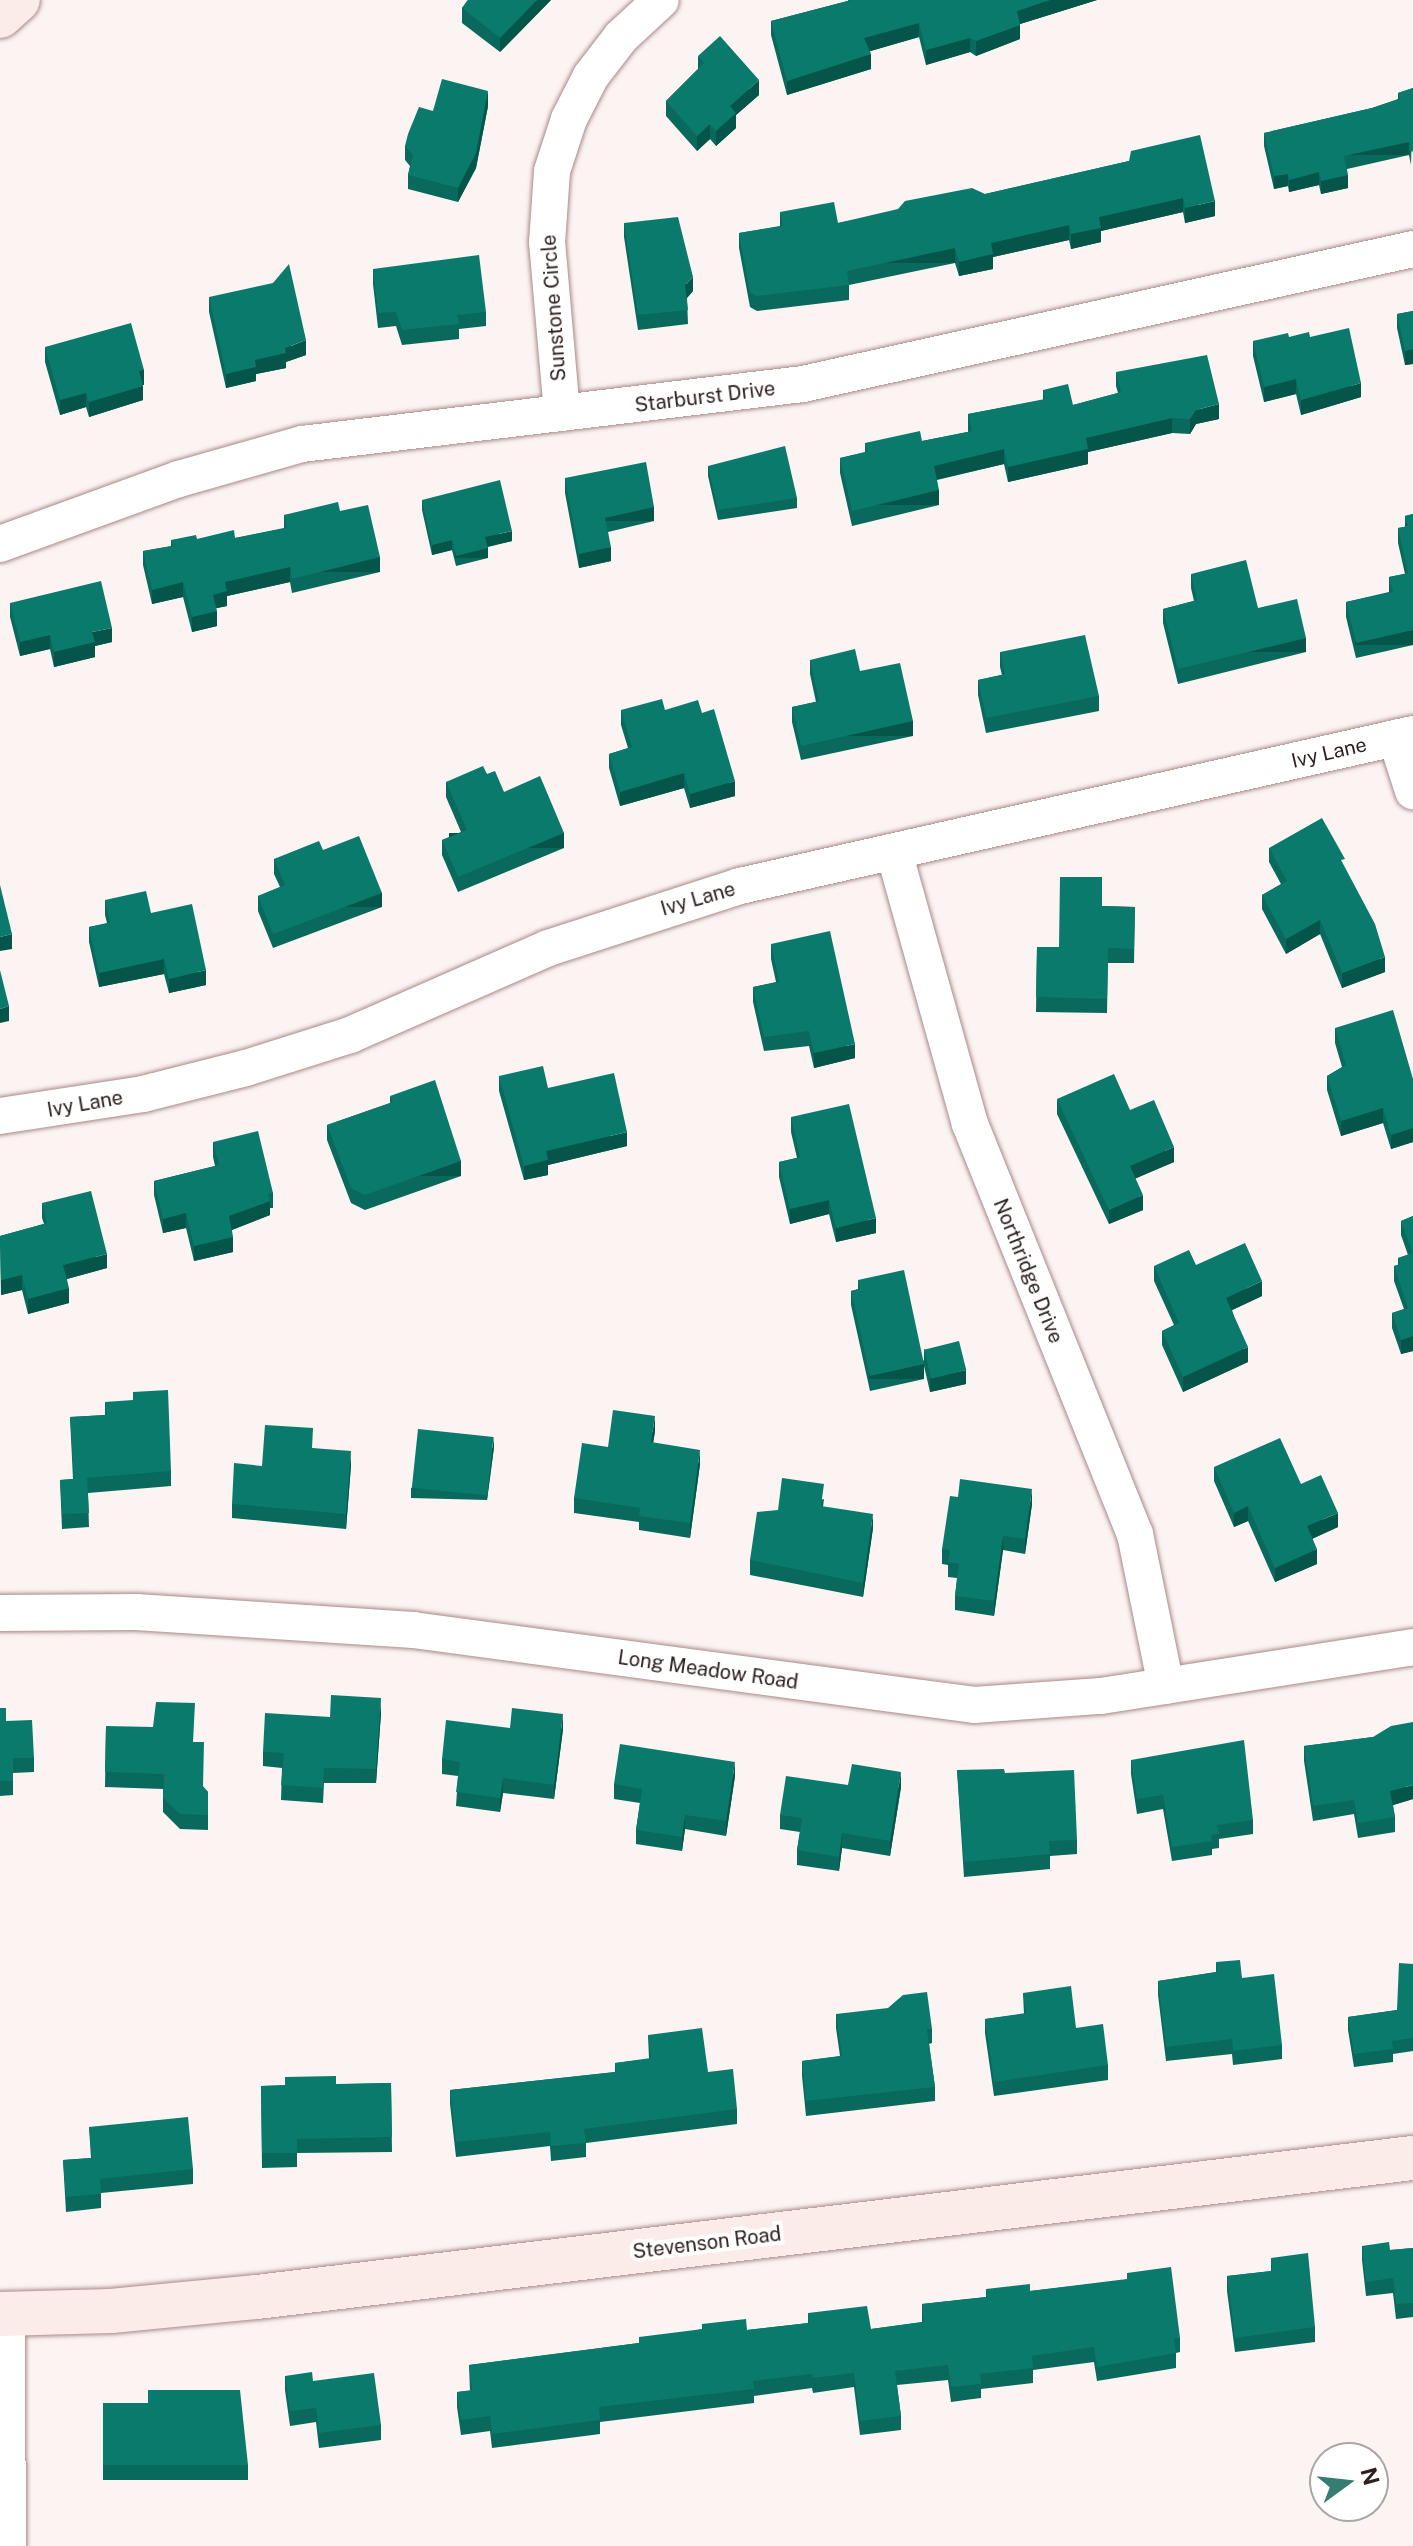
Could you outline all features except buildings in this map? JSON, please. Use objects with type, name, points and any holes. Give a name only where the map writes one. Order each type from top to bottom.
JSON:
[{"type":"main road","points":[[0,16],[18,0]]},
{"type":"main road","name":"Stevenson Road","points":[[4,2314],[111,2311],[257,2297],[1413,2158]]},
{"type":"street","name":"Sunstone Circle","points":[[562,413],[547,243],[552,171],[569,119],[591,76],[621,37],[661,0]]},
{"type":"street","name":"Starburst Drive","points":[[0,544],[179,479],[302,444],[803,384],[1413,249]]},
{"type":"street","points":[[1404,736],[1413,791]]},
{"type":"street","name":"Ivy Lane","points":[[0,1116],[143,1094],[246,1068],[350,1035],[548,948],[740,886],[1404,736]]},
{"type":"street","name":"Northridge Drive","points":[[894,852],[970,1124],[1135,1534],[1166,1686]]},
{"type":"street","name":"Long Meadow Road","points":[[0,1613],[136,1612],[413,1630],[974,1705],[1040,1703],[1413,1647]]},
{"type":"street","points":[[4,2314],[8,2546]]}]
